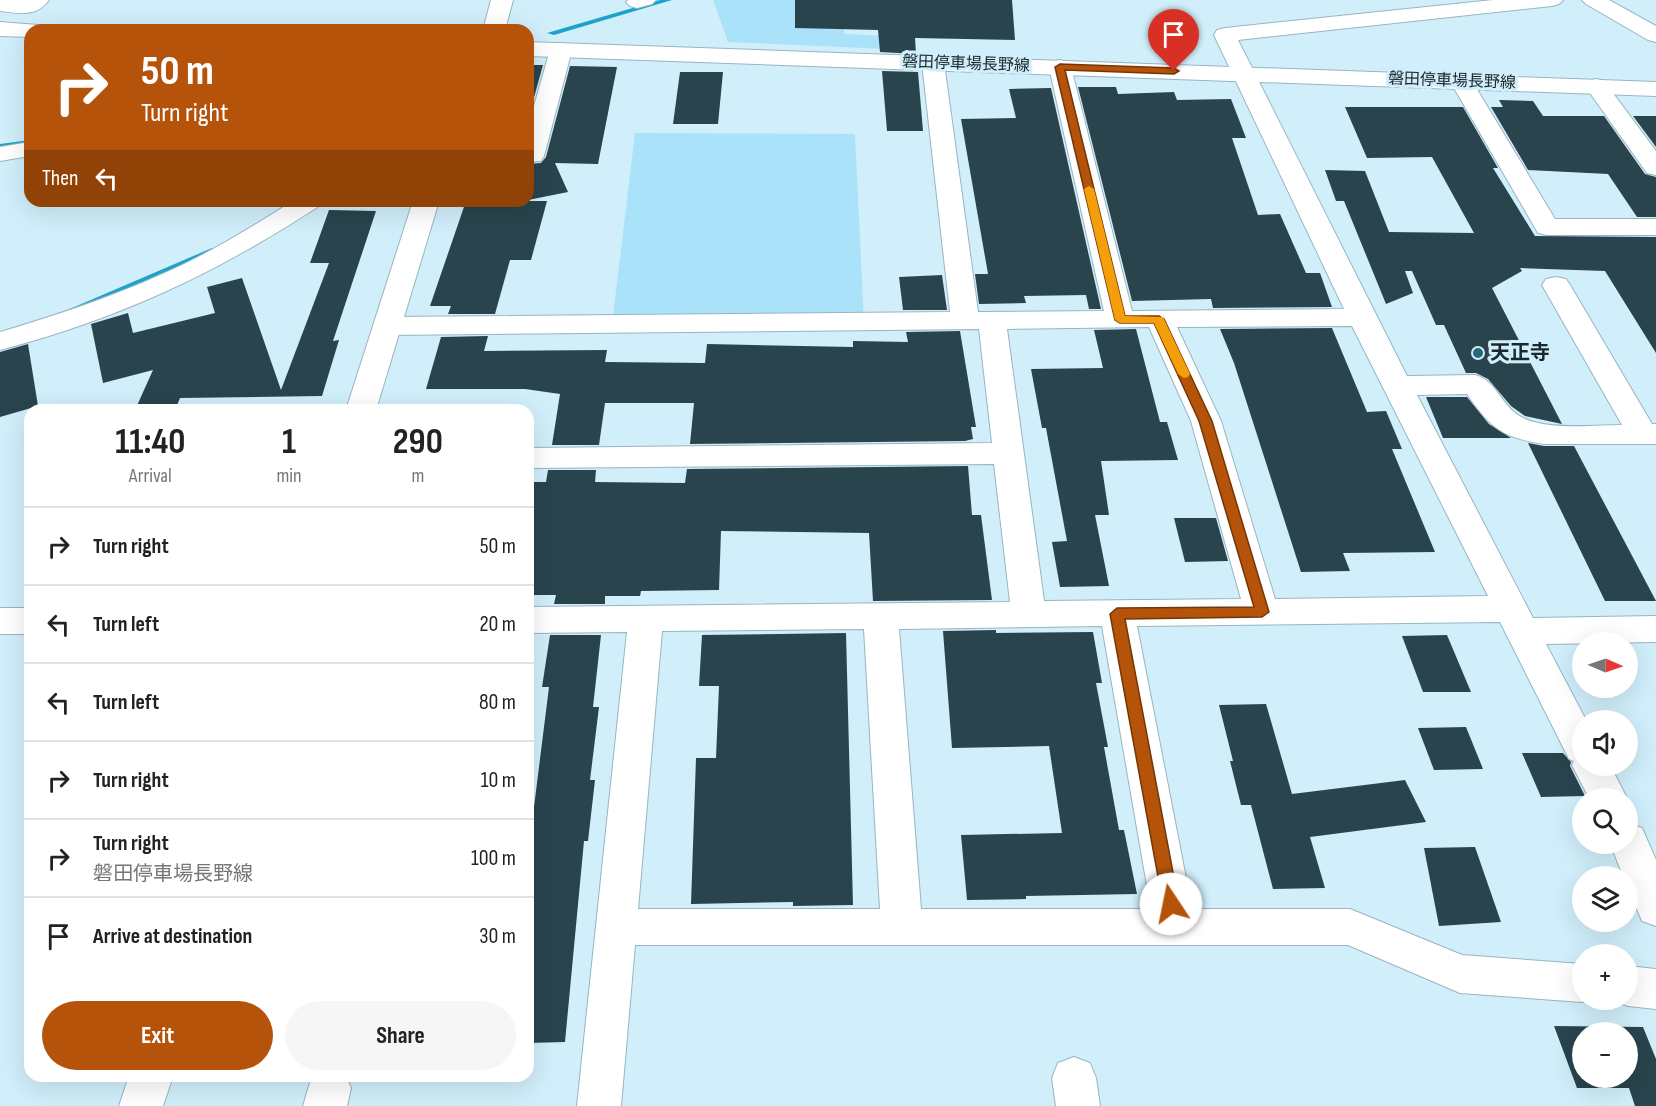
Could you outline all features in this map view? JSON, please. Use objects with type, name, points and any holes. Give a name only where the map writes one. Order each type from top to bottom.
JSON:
[{"type":"street","points":[[496,24],[502,0]]},
{"type":"street","points":[[1552,0],[1225,35],[1362,317],[1572,729]]},
{"type":"street","points":[[1593,0],[1656,35]]},
{"type":"street","points":[[0,5],[35,3],[32,24]]},
{"type":"street","points":[[0,29],[24,30]]},
{"type":"street","name":"磐田停車場長野線","points":[[534,49],[1656,89]]},
{"type":"street","points":[[534,149],[561,50]]},
{"type":"street","points":[[933,63],[978,321],[1008,453],[1029,615]]},
{"type":"street","points":[[1060,67],[1120,320]]},
{"type":"street","points":[[1461,81],[1547,227],[1656,226]]},
{"type":"street","points":[[1596,86],[1656,168]]},
{"type":"street","points":[[0,154],[24,150]]},
{"type":"street","points":[[0,340],[89,312],[171,281],[256,236],[301,207]]},
{"type":"street","points":[[363,404],[424,207]]},
{"type":"street","points":[[1556,285],[1650,434]]},
{"type":"street","points":[[387,326],[1362,317]]},
{"type":"street","points":[[1159,319],[1206,421],[1262,612]]},
{"type":"street","points":[[1398,386],[1475,384],[1496,412],[1516,429],[1549,434],[1650,434]]},
{"type":"street","points":[[534,458],[1008,453]]},
{"type":"street","points":[[534,620],[1262,612],[1516,620],[1656,629]]},
{"type":"street","points":[[1117,614],[1175,927]]},
{"type":"street","points":[[881,616],[902,927]]},
{"type":"street","points":[[599,1106],[646,619]]},
{"type":"street","points":[[1634,854],[1656,908]]},
{"type":"street","points":[[615,927],[1350,927],[1460,974],[1572,982]]},
{"type":"street","points":[[1638,987],[1656,988]]},
{"type":"street","points":[[141,1106],[149,1082]]},
{"type":"shaded area","points":[[713,0],[845,0],[844,34],[888,36],[887,49],[728,42]]},
{"type":"shaded area","points":[[635,133],[855,134],[864,322],[612,324]]},
{"type":"building","points":[[795,0],[1012,0],[1015,40],[915,38],[916,54],[880,52],[878,30],[795,28]]},
{"type":"building","points":[[534,65],[543,65],[534,97]]},
{"type":"building","points":[[570,66],[617,67],[598,164],[555,163],[568,192],[534,199],[534,164],[541,163],[546,157]]},
{"type":"building","points":[[882,71],[918,72],[923,131],[887,131]]},
{"type":"building","points":[[680,72],[723,72],[718,124],[673,124]]},
{"type":"building","points":[[1078,87],[1116,87],[1118,94],[1174,92],[1177,100],[1231,99],[1246,138],[1232,138],[1258,215],[1280,214],[1306,273],[1320,273],[1332,307],[1213,308],[1211,299],[1132,301]]},
{"type":"building","points":[[1051,88],[1101,309],[1089,309],[1086,295],[1024,296],[1026,303],[979,304],[975,274],[988,274],[961,119],[1016,118],[1009,89]]},
{"type":"building","points":[[1499,100],[1533,101],[1543,116],[1604,116],[1645,174],[1656,177],[1656,217],[1637,217],[1608,174],[1528,170],[1491,107],[1503,107]]},
{"type":"building","points":[[1345,107],[1463,107],[1498,168],[1493,168],[1535,236],[1656,237],[1656,353],[1605,271],[1520,268],[1522,271],[1492,288],[1562,424],[1525,416],[1511,406],[1488,379],[1476,373],[1466,373],[1444,325],[1436,325],[1412,271],[1405,271],[1413,293],[1386,304],[1344,201],[1336,201],[1325,170],[1365,171],[1389,232],[1474,233],[1432,157],[1367,158]]},
{"type":"building","points":[[1633,116],[1656,116],[1656,147]]},
{"type":"building","points":[[534,201],[547,201],[531,260],[510,260],[495,314],[448,314],[451,306],[430,306],[464,207],[534,207]]},
{"type":"building","points":[[329,210],[376,211],[333,341],[339,340],[322,396],[180,398],[178,404],[138,404],[153,370],[103,383],[91,324],[128,313],[133,333],[215,313],[207,287],[242,278],[281,390],[329,263],[310,263]]},
{"type":"building","points":[[942,275],[947,310],[903,310],[899,277]]},
{"type":"building","points":[[1332,328],[1367,412],[1386,411],[1402,449],[1392,449],[1435,552],[1343,553],[1350,571],[1301,572],[1234,363],[1220,329]]},
{"type":"building","points":[[1136,329],[1160,422],[1167,422],[1178,460],[1101,461],[1109,515],[1095,515],[1109,586],[1060,587],[1052,542],[1067,541],[1046,428],[1042,428],[1031,369],[1103,368],[1094,330]]},
{"type":"building","points":[[960,331],[976,427],[971,427],[973,439],[965,441],[690,444],[694,403],[605,403],[599,445],[552,445],[560,394],[525,389],[426,389],[441,337],[488,336],[484,351],[607,350],[605,362],[705,363],[707,344],[853,347],[853,341],[908,342],[906,332]]},
{"type":"building","points":[[28,344],[38,404],[24,404],[24,410],[0,417],[0,352]]},
{"type":"building","points":[[1426,397],[1467,397],[1489,424],[1511,438],[1443,438]]},
{"type":"building","points":[[1528,443],[1544,446],[1574,446],[1656,601],[1605,601]]},
{"type":"building","points":[[968,466],[972,515],[981,515],[992,600],[873,601],[869,533],[721,531],[719,590],[641,591],[640,596],[605,596],[605,604],[554,604],[556,595],[534,595],[534,482],[546,482],[548,470],[596,470],[595,482],[685,483],[687,469]]},
{"type":"building","points":[[1174,518],[1216,518],[1228,561],[1185,562]]},
{"type":"building","points":[[996,630],[996,633],[1093,632],[1102,683],[1096,683],[1108,747],[1104,747],[1119,830],[1124,830],[1137,894],[1026,896],[1026,899],[967,900],[961,835],[1062,833],[1049,746],[952,748],[943,631]]},
{"type":"building","points":[[846,633],[853,905],[793,906],[793,902],[691,904],[696,758],[716,758],[719,686],[699,686],[702,635]]},
{"type":"building","points":[[550,635],[601,635],[593,707],[599,707],[590,780],[595,780],[588,841],[584,841],[565,1042],[534,1043],[534,807],[549,687],[542,687]]},
{"type":"building","points":[[1447,635],[1471,692],[1423,692],[1402,636]]},
{"type":"building","points":[[1266,704],[1292,794],[1405,780],[1426,822],[1310,837],[1325,888],[1273,889],[1251,805],[1241,805],[1219,705]]},
{"type":"building","points":[[1466,727],[1483,769],[1434,770],[1418,728]]},
{"type":"building","points":[[1522,753],[1563,753],[1571,762],[1572,776],[1575,776],[1581,788],[1572,788],[1572,796],[1541,797]]},
{"type":"building","points":[[1475,847],[1501,922],[1439,926],[1424,848]]},
{"type":"building","points":[[1554,1026],[1572,1026],[1572,1075]]},
{"type":"building","points":[[1638,1027],[1643,1027],[1656,1059],[1656,1106],[1635,1106],[1629,1088],[1638,1088]]},
{"type":"waterway","points":[[551,33],[668,0]]},
{"type":"waterway","points":[[0,147],[24,144]]},
{"type":"waterway","points":[[70,311],[212,251]]},
{"type":"slow traffic","points":[[1089,189],[1120,320],[1159,319],[1184,374]]},
{"type":"place","name":"天正寺","points":[[1478,353]]},
{"type":"route","points":[[1171,904],[1117,614],[1262,612],[1206,421],[1159,319],[1120,320],[1060,67],[1174,71]]}]
